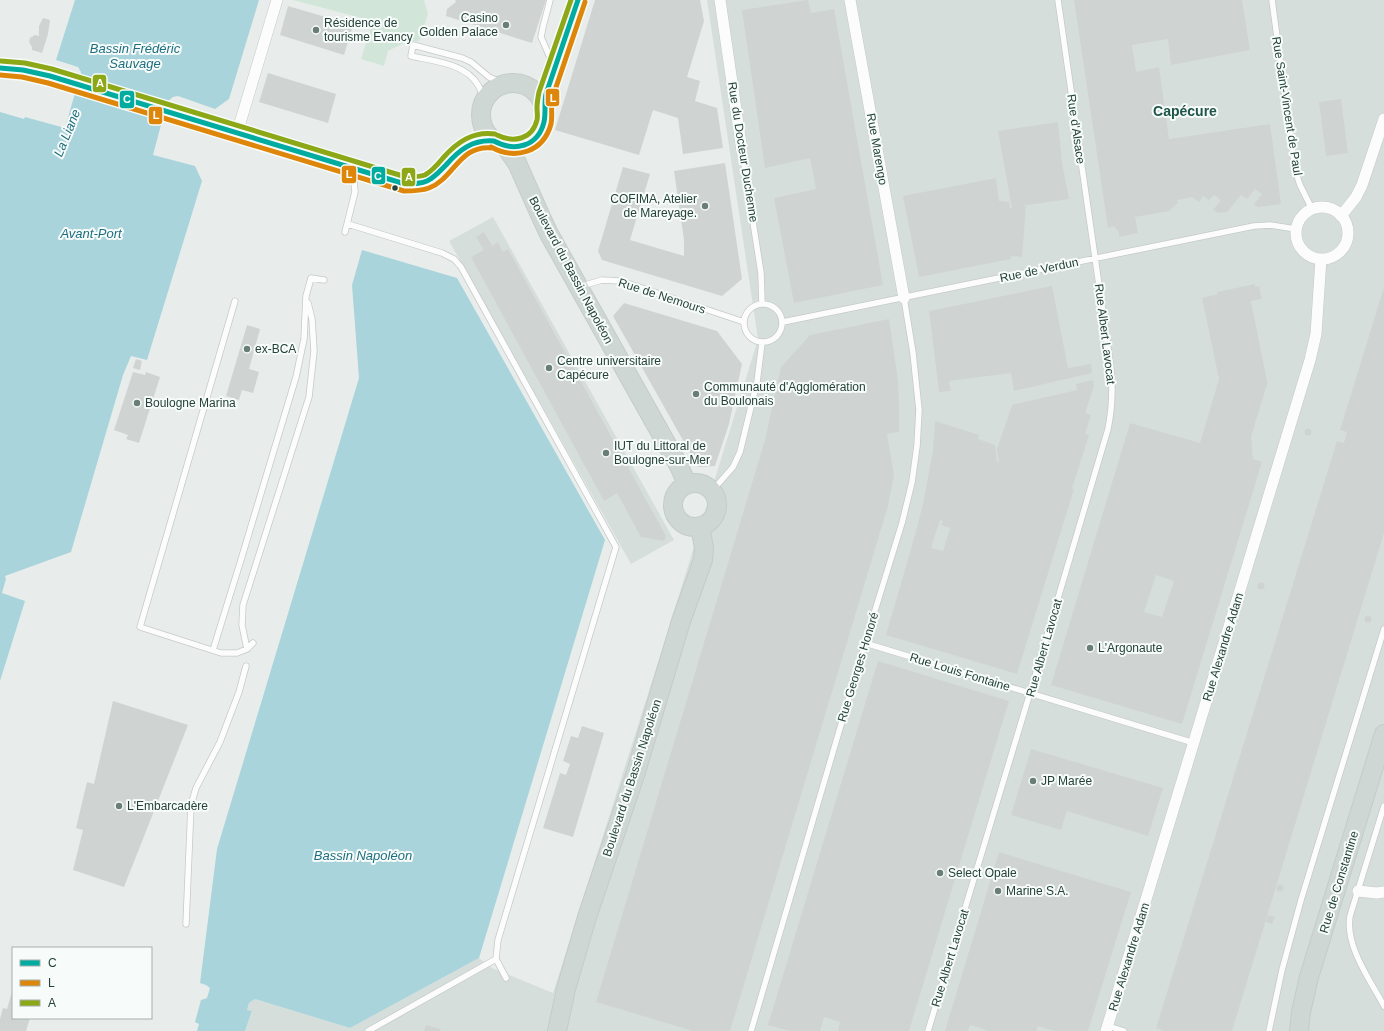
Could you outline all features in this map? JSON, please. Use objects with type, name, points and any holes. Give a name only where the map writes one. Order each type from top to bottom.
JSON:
[{"type":"main road","points":[[5,70],[38,73],[58,78],[357,170],[405,184],[420,184],[435,178],[452,158],[468,145],[478,141],[500,143],[514,147],[523,146],[538,136],[544,122],[546,94],[578,0]]},
{"type":"main road","points":[[500,143],[488,134],[483,125],[482,112],[485,102],[495,90],[506,85],[517,84],[530,88],[538,95],[544,107]]},
{"type":"main road","name":"Boulevard du Bassin Napoléon","points":[[525,182],[529,160],[538,136]]},
{"type":"main road","name":"Boulevard du Bassin Napoléon","points":[[500,143],[517,163],[541,217],[679,466],[687,484]]},
{"type":"main road","points":[[695,482],[701,483],[712,491],[717,502],[716,513],[708,523],[691,527],[682,523],[676,517],[673,502],[674,496],[680,488],[695,482]]},
{"type":"main road","name":"Boulevard du Bassin Napoléon","points":[[557,1031],[566,989],[587,917],[636,772],[683,616],[703,560],[704,548],[700,526]]},
{"type":"main road","name":"Rue de Constantine","points":[[1299,1031],[1301,1012],[1308,983],[1384,734]]},
{"type":"street","points":[[237,133],[277,0]]},
{"type":"street","name":"Rue du Docteur Duchenne","points":[[720,0],[742,151]]},
{"type":"street","name":"Rue Marengo","points":[[850,0],[904,298]]},
{"type":"street","points":[[1341,216],[1356,197],[1362,185],[1384,119]]},
{"type":"street","points":[[1319,207],[1329,208],[1341,216],[1346,222],[1348,229],[1348,237],[1342,251],[1329,259],[1321,259],[1313,258],[1303,251],[1297,241],[1296,229],[1300,218],[1305,213],[1319,207]]},
{"type":"street","name":"Rue Alexandre Adam","points":[[1107,1028],[1310,360],[1316,334],[1321,259]]},
{"type":"street","points":[[1358,891],[1377,893],[1384,892]]},
{"type":"lane","points":[[550,0],[541,37],[555,69]]},
{"type":"lane","name":"Rue d'Alsace","points":[[1058,0],[1095,259]]},
{"type":"lane","name":"Rue Saint-Vincent de Paul","points":[[1272,0],[1295,170],[1300,185],[1312,209]]},
{"type":"lane","points":[[485,102],[480,88],[466,72],[456,67],[411,56],[413,46],[459,57],[471,62],[489,77],[506,85]]},
{"type":"lane","points":[[456,67],[459,57]]},
{"type":"lane","name":"Rue du Docteur Duchenne","points":[[742,151],[761,273],[762,304]]},
{"type":"lane","points":[[345,232],[355,192],[354,182],[357,170]]},
{"type":"lane","points":[[348,224],[442,253],[454,259],[461,267],[616,547],[498,940],[496,959],[506,978]]},
{"type":"lane","name":"Rue de Verdun","points":[[783,322],[1254,226],[1270,225],[1296,229]]},
{"type":"lane","name":"Rue Albert Lavocat","points":[[928,1031],[1108,429],[1113,388],[1095,259]]},
{"type":"lane","points":[[212,650],[296,377],[304,339],[306,296],[311,278],[324,280]]},
{"type":"lane","name":"Rue de Nemours","points":[[579,287],[602,280],[622,281],[744,322]]},
{"type":"lane","points":[[247,649],[242,624],[243,605],[309,397],[314,351],[312,319],[306,296]]},
{"type":"lane","name":"Rue Georges Honoré","points":[[751,1031],[864,643],[902,523],[912,482],[917,446],[919,410],[918,392],[904,298]]},
{"type":"lane","points":[[235,301],[140,627],[221,653],[237,653],[247,649],[253,643]]},
{"type":"lane","points":[[762,304],[769,305],[777,310],[781,315],[783,322],[781,332],[777,337],[770,342],[762,343],[748,335],[744,322],[750,310],[755,306],[762,304]]},
{"type":"lane","points":[[712,491],[733,467],[740,452],[757,382],[762,343]]},
{"type":"lane","points":[[1269,1031],[1282,970],[1301,900],[1384,629]]},
{"type":"lane","name":"Rue Louis Fontaine","points":[[864,643],[1194,743]]},
{"type":"lane","points":[[186,924],[191,805],[196,788],[220,742],[239,692],[246,666]]},
{"type":"lane","points":[[1384,806],[1349,920],[1349,932],[1354,950],[1384,1006]]},
{"type":"lane","points":[[368,1031],[496,959]]},
{"type":"lane","points":[[1107,1028],[1124,1031]]},
{"type":"shaded area","points":[[707,0],[1384,0],[1384,1031],[245,1031],[252,1012],[247,1010],[249,1003],[255,999],[350,1028],[479,958],[492,968],[553,993],[667,634],[758,339]]},
{"type":"shaded area","name":"Centre universitaire Capécure","points":[[493,217],[674,540],[631,564],[449,241]]},
{"type":"green space","points":[[293,0],[424,0],[428,14],[419,41],[406,42],[388,51],[384,66],[361,59],[373,21]]},
{"type":"water","name":"Avant-Port","points":[[75,0],[259,0],[229,99],[215,109],[178,96],[173,97],[167,102],[153,155],[195,166],[202,181],[147,360],[131,356],[123,375],[71,552],[5,576],[6,579],[2,593],[25,601],[0,681],[0,112],[65,128],[81,72],[78,67],[56,60]]},
{"type":"water","name":"Bassin Napoléon","points":[[362,250],[457,278],[605,540],[479,958],[350,1028],[255,999],[249,1003],[247,1010],[252,1011],[245,1031],[197,1031],[199,1024],[195,1022],[201,1000],[207,998],[210,988],[200,983],[217,849],[359,378],[352,285]]},
{"type":"building","name":"Casino Golden Palace","points":[[455,0],[546,0],[532,43],[446,16],[447,9],[456,2]]},
{"type":"building","points":[[595,0],[700,0],[704,21],[687,77],[700,81],[695,101],[717,108],[723,148],[683,154],[678,118],[653,110],[639,155],[555,130]]},
{"type":"building","points":[[808,0],[811,13],[834,9],[883,285],[794,303],[774,198],[816,189],[810,158],[765,168],[742,10]]},
{"type":"building","points":[[1074,0],[1242,0],[1250,50],[1171,65],[1168,39],[1132,45],[1136,72],[1159,67],[1169,139],[1270,124],[1281,204],[1258,207],[1254,204],[1262,194],[1255,189],[1247,199],[1241,195],[1227,212],[1218,213],[1213,210],[1221,200],[1214,195],[1209,200],[1203,196],[1199,202],[1192,197],[1177,200],[1178,203],[1169,211],[1135,217],[1138,233],[1119,237],[1119,233],[1114,226],[1108,228]]},
{"type":"building","name":"Résidence de tourisme Evancy","points":[[288,6],[353,25],[344,55],[280,35]]},
{"type":"building","points":[[43,18],[50,20],[48,34],[42,53],[32,50],[29,42],[30,38],[35,35],[39,36],[39,26]]},
{"type":"building","points":[[268,73],[336,94],[328,123],[259,102]]},
{"type":"building","points":[[1341,99],[1348,153],[1326,156],[1319,102]]},
{"type":"building","points":[[1058,122],[1062,162],[1069,199],[1021,206],[1026,206],[1022,257],[1011,256],[1011,259],[919,277],[903,196],[996,178],[999,201],[1009,202],[1010,208],[1012,208],[998,131]]},
{"type":"building","points":[[725,163],[742,279],[722,296],[602,260],[598,251],[623,167],[650,174],[630,240],[684,256],[684,240],[674,171]]},
{"type":"building","name":"Centre universitaire Capécure","points":[[484,232],[492,246],[498,242],[503,252],[508,249],[666,536],[664,541],[641,537],[617,493],[604,501],[471,257],[484,250],[476,237]]},
{"type":"building","points":[[1255,284],[1255,287],[1259,286],[1262,299],[1251,301],[1268,381],[1251,437],[1253,459],[1262,462],[1182,724],[1051,685],[1130,423],[1200,443],[1219,379],[1202,298],[1218,294],[1217,292]],"holes":[[[1156,575],[1174,581],[1162,617],[1144,612]]]},
{"type":"building","points":[[1052,286],[1068,368],[1091,364],[1092,373],[1014,391],[1011,373],[949,381],[951,387],[950,391],[939,392],[929,311]]},
{"type":"building","points":[[1384,287],[1384,533],[1232,1031],[1164,1031],[1156,1028],[1337,441],[1344,443],[1347,432],[1340,430]]},
{"type":"building","name":"Communauté d'Agglomération du Boulonais","points":[[624,303],[717,331],[742,364],[729,424],[715,466],[698,467],[613,316]]},
{"type":"building","points":[[889,319],[898,380],[899,432],[887,434],[894,475],[888,506],[730,1031],[693,1031],[596,1002],[765,440],[781,367],[810,335]]},
{"type":"building","name":"ex-BCA","points":[[247,325],[260,329],[249,369],[259,372],[253,393],[242,390],[239,400],[226,396]]},
{"type":"building","points":[[136,359],[142,361],[140,370],[133,368]]},
{"type":"building","name":"Boulogne Marina","points":[[133,372],[145,375],[146,372],[160,377],[139,443],[126,439],[128,435],[114,430]]},
{"type":"building","points":[[1093,380],[1094,386],[1085,413],[1091,415],[1085,434],[1089,435],[1072,489],[1074,489],[1017,674],[886,635],[923,504],[933,451],[935,421],[979,435],[978,439],[995,445],[997,462],[999,462],[997,449],[1012,405],[1077,390],[1076,384]],"holes":[[[940,520],[943,521],[941,525],[950,528],[943,551],[931,548]]]},
{"type":"building","points":[[1308,428],[1311,429],[1311,435],[1308,436],[1305,435],[1304,432],[1305,429]]},
{"type":"building","points":[[1261,582],[1264,583],[1264,589],[1261,590],[1258,589],[1257,586],[1258,583]]},
{"type":"building","points":[[1368,615],[1371,616],[1371,622],[1368,623],[1365,622],[1364,619],[1365,616]]},
{"type":"building","points":[[878,661],[1009,701],[909,1031],[838,1031],[840,1022],[824,1017],[820,1031],[790,1031],[768,1025]]},
{"type":"building","name":"L'Embarcadère","points":[[113,701],[188,725],[124,887],[73,870],[83,830],[76,828],[87,782],[94,784]]},
{"type":"building","points":[[582,726],[604,733],[573,837],[543,828],[560,773],[566,775],[570,764],[563,761],[571,736],[578,738]]},
{"type":"building","points":[[1031,749],[1163,788],[1148,836],[1067,811],[1061,830],[1011,815]]},
{"type":"building","points":[[999,852],[1131,892],[1088,1031],[1055,1031],[1038,1026],[1036,1031],[989,1031],[970,1025],[968,1031],[945,1031]]},
{"type":"building","points":[[1280,884],[1283,885],[1283,891],[1280,892],[1277,891],[1276,888],[1277,885]]},
{"type":"building","points":[[1268,915],[1275,917],[1272,924],[1266,922]]},
{"type":"building","points":[[12,992],[12,1019],[30,1019],[26,1031],[0,1031],[0,1019],[3,1008],[7,1009]]},
{"type":"building","points":[[426,1025],[441,1029],[440,1031],[424,1031]]},
{"type":"transit line","name":"A","points":[[497,135],[509,139],[521,138],[526,136],[535,127],[539,92],[571,0]]},
{"type":"transit line","name":"C","points":[[494,141],[509,146],[524,145],[531,142],[541,130],[545,119],[546,94],[578,0]]},
{"type":"transit line","name":"L","points":[[491,147],[500,151],[518,153],[527,151],[542,142],[552,121],[553,96],[585,2]]},
{"type":"transit line","name":"A","points":[[1,61],[25,63],[52,69],[406,177],[425,175],[435,167],[448,152],[466,139],[480,134],[495,134]]},
{"type":"transit line","name":"C","points":[[0,68],[23,70],[50,76],[405,184],[427,181],[435,176],[461,150],[479,142],[494,141]]},
{"type":"transit line","name":"L","points":[[0,75],[22,77],[48,83],[404,191],[429,188],[445,177],[465,156],[472,151],[482,148],[493,148]]},
{"type":"place","name":"Casino Golden Palace","points":[[506,25]]},
{"type":"place","name":"Résidence de tourisme Evancy","points":[[316,30]]},
{"type":"place","name":"COFIMA, Atelier de Mareyage.","points":[[705,206]]},
{"type":"place","name":"ex-BCA","points":[[247,349]]},
{"type":"place","name":"Centre universitaire Capécure","points":[[549,368]]},
{"type":"place","name":"Communauté d'Agglomération du Boulonais","points":[[696,394]]},
{"type":"place","name":"Boulogne Marina","points":[[137,403]]},
{"type":"place","name":"IUT du Littoral de Boulogne-sur-Mer","points":[[606,453]]},
{"type":"place","name":"L'Argonaute","points":[[1090,648]]},
{"type":"place","name":"JP Marée","points":[[1033,781]]},
{"type":"place","name":"L'Embarcadère","points":[[119,806]]},
{"type":"place","name":"Select Opale","points":[[940,873]]},
{"type":"place","name":"Marine S.A.","points":[[998,891]]},
{"type":"district","name":"Capécure","points":[[1185,111]]},
{"type":"water label","name":"Bassin Frédéric Sauvage","points":[[135,56]]},
{"type":"water label","name":"La Liane","points":[[67,133]]}]
